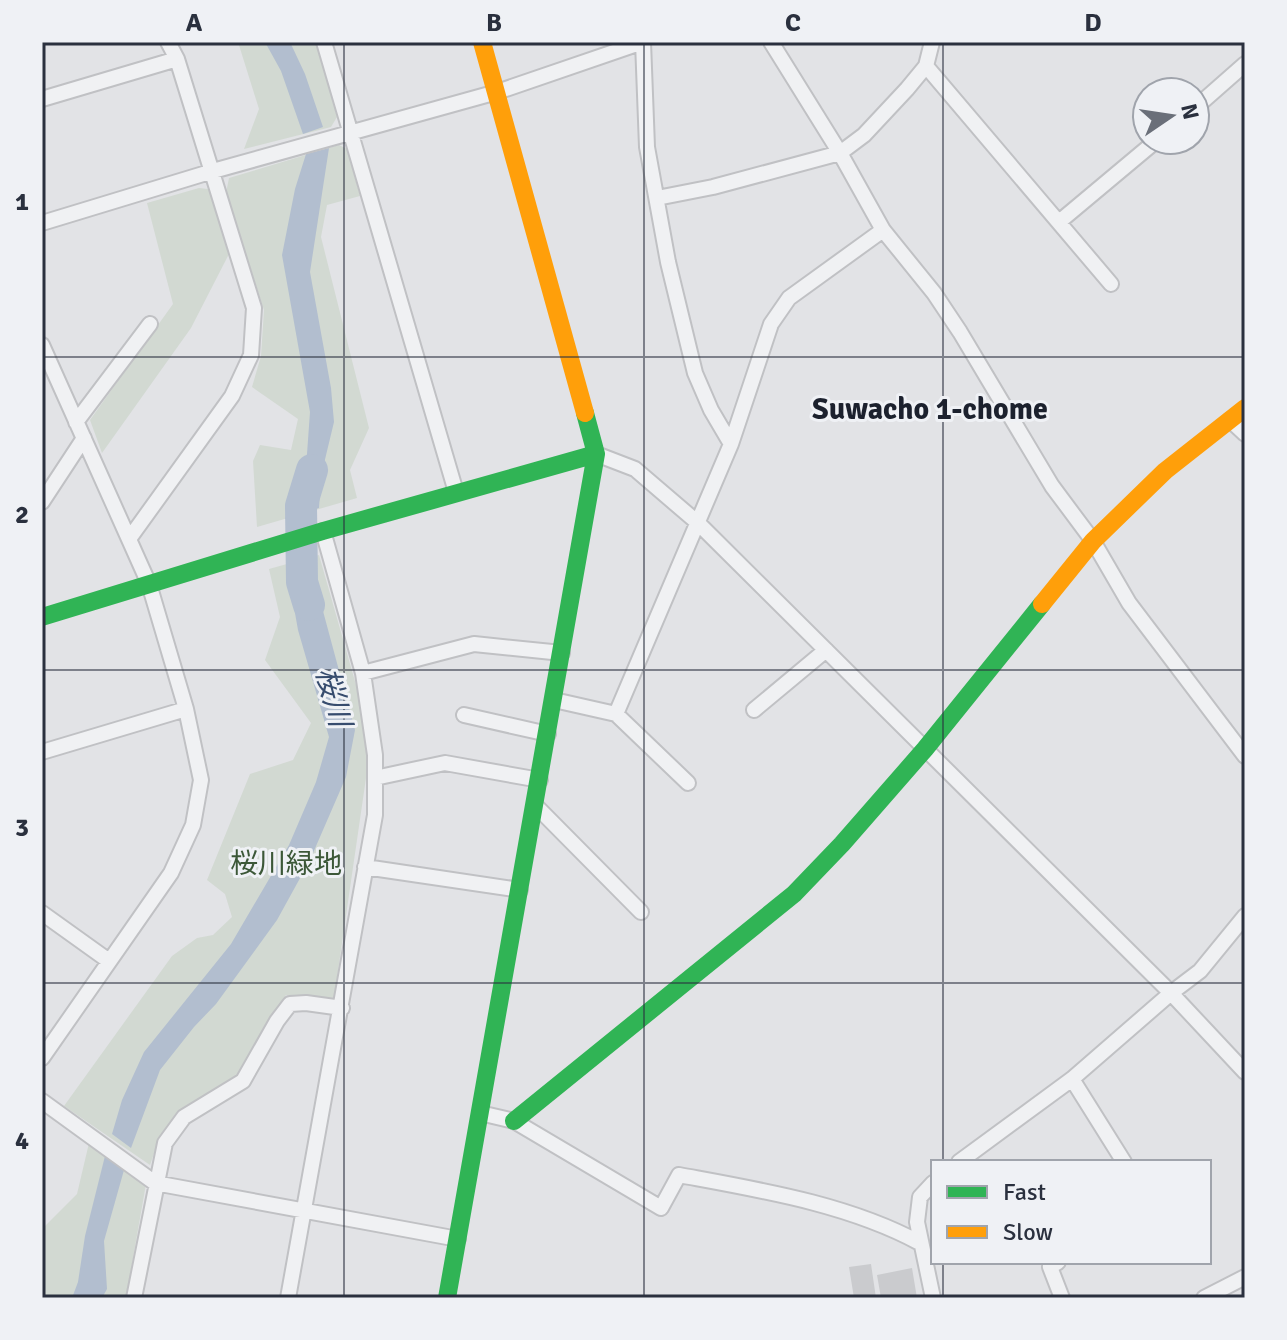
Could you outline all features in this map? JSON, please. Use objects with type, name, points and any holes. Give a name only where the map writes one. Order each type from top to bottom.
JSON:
[{"type":"street","points":[[129,539],[232,396],[251,355],[254,308],[177,59],[168,42]]},
{"type":"street","points":[[324,42],[456,492]]},
{"type":"street","points":[[447,1298],[596,454],[482,42]]},
{"type":"street","points":[[42,223],[213,171],[497,92],[643,42],[647,147],[668,262],[695,373],[711,410],[731,444]]},
{"type":"street","points":[[771,42],[840,153],[883,230],[934,293],[992,382],[1052,486],[1093,541],[1129,603],[1245,756]]},
{"type":"street","points":[[657,198],[713,187],[840,153],[864,135],[928,50],[1059,222],[1111,284]]},
{"type":"street","points":[[42,99],[177,59]]},
{"type":"street","points":[[1211,94],[1245,64]]},
{"type":"street","points":[[1059,222],[1138,156]]},
{"type":"street","points":[[616,714],[731,444],[771,324],[789,298],[883,230]]},
{"type":"street","points":[[76,422],[150,324]]},
{"type":"street","points":[[42,345],[149,584],[186,709],[201,780],[193,825],[171,873],[42,1058]]},
{"type":"street","points":[[514,1121],[794,894],[925,749],[1093,541],[1165,471],[1245,408]]},
{"type":"street","points":[[1230,420],[1245,434]]},
{"type":"street","points":[[42,502],[84,438]]},
{"type":"street","points":[[42,617],[321,531],[596,454],[635,469],[698,523],[1171,993],[1245,1072]]},
{"type":"street","points":[[288,1298],[375,815],[375,755],[363,673],[321,531]]},
{"type":"street","points":[[363,673],[474,644],[562,653]]},
{"type":"street","points":[[754,710],[826,650]]},
{"type":"street","points":[[554,700],[616,714],[688,783]]},
{"type":"street","points":[[42,752],[186,709]]},
{"type":"street","points":[[464,715],[548,734]]},
{"type":"street","points":[[375,778],[445,763],[540,780]]},
{"type":"street","points":[[535,805],[641,912]]},
{"type":"street","points":[[365,867],[520,890]]},
{"type":"street","points":[[42,913],[109,961]]},
{"type":"street","points":[[962,1160],[1072,1079],[1200,971],[1245,916]]},
{"type":"street","points":[[134,1298],[165,1143],[184,1117],[243,1081],[290,1004],[342,1008]]},
{"type":"street","points":[[1072,1079],[1123,1160]]},
{"type":"street","points":[[42,1101],[155,1183],[458,1239]]},
{"type":"street","points":[[480,1113],[514,1121],[661,1208],[679,1175],[827,1208],[891,1227],[920,1243]]},
{"type":"street","points":[[931,1185],[920,1197],[917,1222],[933,1298]]},
{"type":"street","points":[[1055,1264],[1050,1267],[1062,1298]]},
{"type":"street","points":[[1209,1297],[1245,1277]]},
{"type":"green space","points":[[238,42],[316,42],[337,117],[331,127],[244,149],[259,109]]},
{"type":"green space","points":[[339,145],[347,149],[360,196],[327,205],[321,237],[369,428],[350,470],[357,498],[257,527],[253,461],[260,445],[291,450],[298,419],[252,387],[261,356],[264,310],[226,193],[229,178]]},
{"type":"green space","points":[[199,188],[208,189],[214,195],[230,252],[191,328],[102,453],[90,420],[173,304],[147,203]]},
{"type":"green space","name":"桜川緑地","points":[[319,555],[368,727],[366,778],[334,998],[286,995],[237,1079],[177,1115],[158,1142],[150,1165],[64,1106],[172,956],[197,938],[213,935],[232,917],[225,894],[207,880],[250,774],[293,760],[311,723],[265,660],[280,617],[269,569]]},
{"type":"green space","points":[[89,1143],[146,1184],[126,1298],[42,1298],[42,1229],[77,1194]]},
{"type":"water","points":[[265,42],[290,42],[305,74],[323,127],[303,134],[281,71]]},
{"type":"water","points":[[329,148],[310,272],[331,388],[334,422],[321,476],[319,508],[285,519],[307,454],[310,412],[282,255],[295,189],[306,154]]},
{"type":"water","points":[[309,559],[355,730],[346,777],[310,860],[277,920],[216,1004],[160,1070],[131,1148],[112,1134],[122,1100],[144,1052],[231,944],[289,845],[316,782],[329,737],[298,630],[287,568]]},
{"type":"water","points":[[105,1156],[124,1170],[104,1241],[107,1289],[102,1298],[72,1298],[78,1282],[85,1236]]},
{"type":"building","points":[[871,1264],[876,1298],[854,1298],[849,1267]]},
{"type":"building","points":[[912,1268],[917,1298],[881,1298],[877,1275]]},
{"type":"waterway","name":"桜川","points":[[309,605],[302,582],[301,506],[312,470]]},
{"type":"traffic: fast","points":[[447,1298],[596,454],[585,413]]},
{"type":"traffic: fast","points":[[42,617],[323,531],[596,454]]},
{"type":"traffic: fast","points":[[514,1121],[794,894],[925,749],[1042,604]]},
{"type":"traffic: slow","points":[[482,42],[585,413]]},
{"type":"traffic: slow","points":[[1042,604],[1093,541],[1165,471],[1245,408]]},
{"type":"district","name":"Suwacho 1-chome","points":[[930,409]]}]
